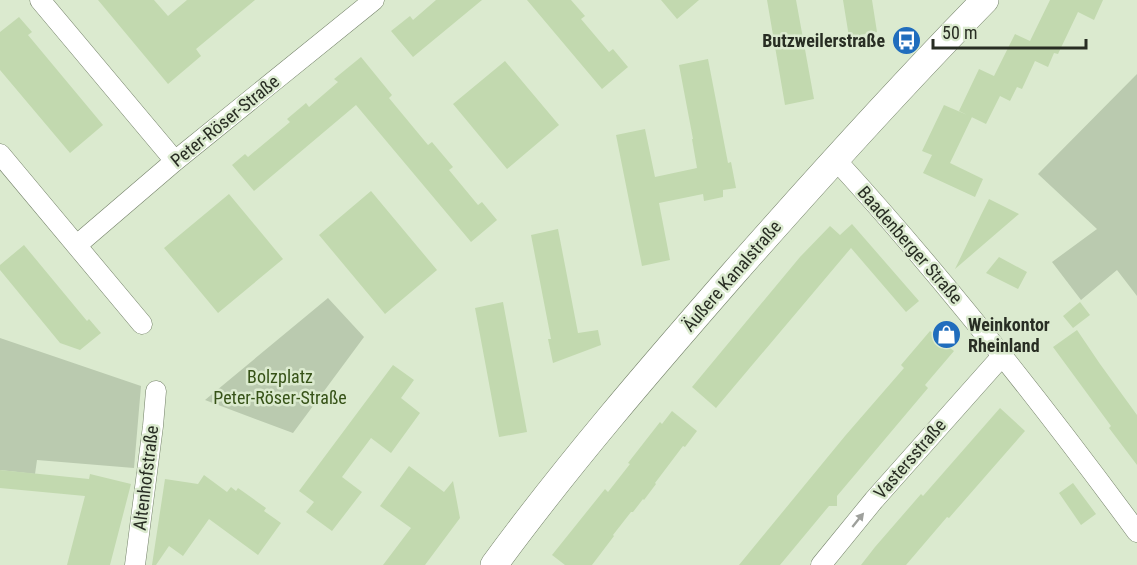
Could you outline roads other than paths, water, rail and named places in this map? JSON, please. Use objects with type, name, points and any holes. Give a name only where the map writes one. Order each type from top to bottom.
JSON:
[{"type":"main road","name":"Äußere Kanalstraße","points":[[494,565],[535,510],[660,357],[904,83],[985,0]]},
{"type":"street","points":[[40,0],[175,162]]},
{"type":"street","name":"Peter-Röser-Straße","points":[[77,245],[374,0]]},
{"type":"street","points":[[0,154],[142,324]]},
{"type":"street","name":"Baadenberger Straße","points":[[836,159],[940,278],[1087,463],[1137,532]]},
{"type":"street","name":"Vastersstraße","points":[[821,565],[874,500],[1002,356]]},
{"type":"street","name":"Altenhofstraße","points":[[135,565],[156,392]]},
{"type":"place","name":"Butzweilerstraße","points":[[906,41]]},
{"type":"place","name":"Weinkontor Rheinland","points":[[947,335]]},
{"type":"park label","name":"Bolzplatz Peter-Röser-Straße","points":[[280,388]]}]
